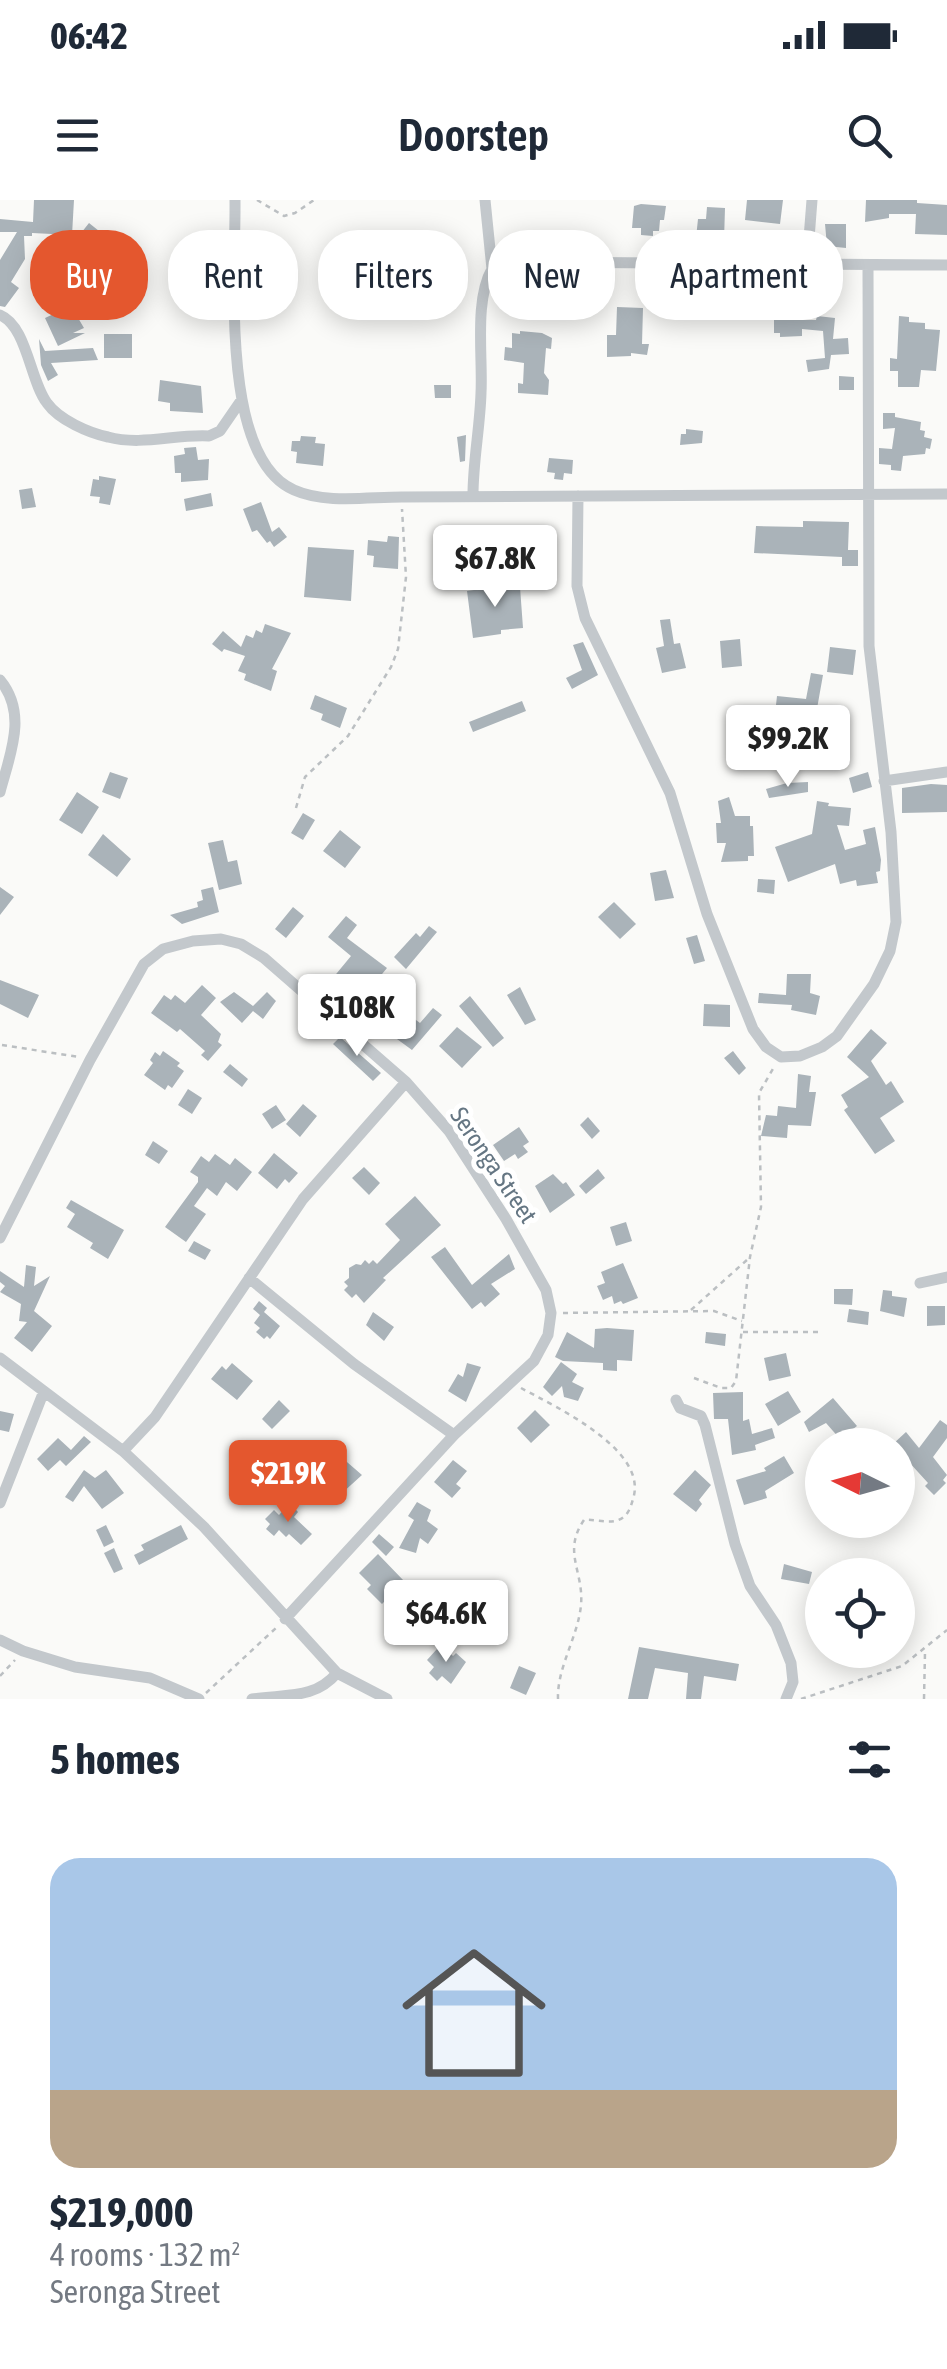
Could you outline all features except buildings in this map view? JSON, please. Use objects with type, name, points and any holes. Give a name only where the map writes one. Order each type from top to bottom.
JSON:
[{"type":"street","points":[[235,200],[240,402],[259,457],[274,476],[292,489],[313,496],[402,498],[947,494]]},
{"type":"street","points":[[485,200],[488,230]]},
{"type":"street","points":[[810,230],[812,200]]},
{"type":"street","points":[[843,265],[947,265]]},
{"type":"street","points":[[578,496],[577,586],[586,618],[670,793],[707,914],[752,1029],[766,1047],[782,1057],[800,1056],[822,1047],[836,1036],[874,984],[890,951],[896,922],[896,887],[870,646],[868,266]]},
{"type":"street","points":[[473,495],[483,303],[488,276]]},
{"type":"street","points":[[0,316],[9,319],[16,330],[46,403],[62,417],[105,437],[152,440],[210,436],[220,430],[240,402]]},
{"type":"street","points":[[0,680],[14,702],[16,728],[0,792]]},
{"type":"street","points":[[884,781],[947,772]]},
{"type":"street","name":"Seronga Street","points":[[0,1238],[90,1060],[144,964],[164,949],[193,941],[221,940],[241,944],[264,958],[406,1082],[449,1130],[546,1290],[550,1313]]},
{"type":"street","points":[[123,1451],[155,1417],[304,1199],[406,1082]]},
{"type":"street","points":[[248,1278],[354,1364],[454,1436]]},
{"type":"street","points":[[920,1283],[947,1278]]},
{"type":"street","points":[[285,1619],[454,1436],[534,1361],[548,1335],[550,1313]]},
{"type":"street","points":[[0,1358],[123,1451],[204,1527],[337,1673],[387,1699]]},
{"type":"street","points":[[0,1503],[44,1391]]},
{"type":"street","points":[[676,1400],[680,1408],[701,1416],[705,1425],[735,1544],[750,1586],[776,1625],[791,1663],[793,1682],[786,1699]]},
{"type":"street","points":[[0,1640],[74,1668],[150,1678],[199,1699]]},
{"type":"street","points":[[252,1699],[280,1695],[311,1697],[329,1685],[337,1673]]},
{"type":"path","points":[[257,200],[284,216],[314,200]]},
{"type":"path","points":[[296,808],[306,777],[348,736],[392,667],[398,648],[406,576],[402,498]]},
{"type":"path","points":[[2,1045],[90,1060]]},
{"type":"path","points":[[694,1378],[721,1388],[731,1388],[736,1380],[750,1258],[762,1207],[759,1093],[782,1057]]},
{"type":"path","points":[[690,1312],[750,1258]]},
{"type":"path","points":[[550,1313],[723,1312],[743,1322]]},
{"type":"path","points":[[742,1332],[820,1332]]},
{"type":"path","points":[[511,1382],[574,1415],[622,1453],[632,1466],[636,1490],[629,1513],[620,1520],[584,1520],[575,1533],[572,1548],[582,1589],[580,1610],[558,1699]]},
{"type":"path","points":[[199,1699],[285,1619]]},
{"type":"path","points":[[801,1699],[902,1666],[947,1630]]},
{"type":"path","points":[[924,1699],[925,1650]]},
{"type":"path","points":[[0,1676],[23,1651]]}]
